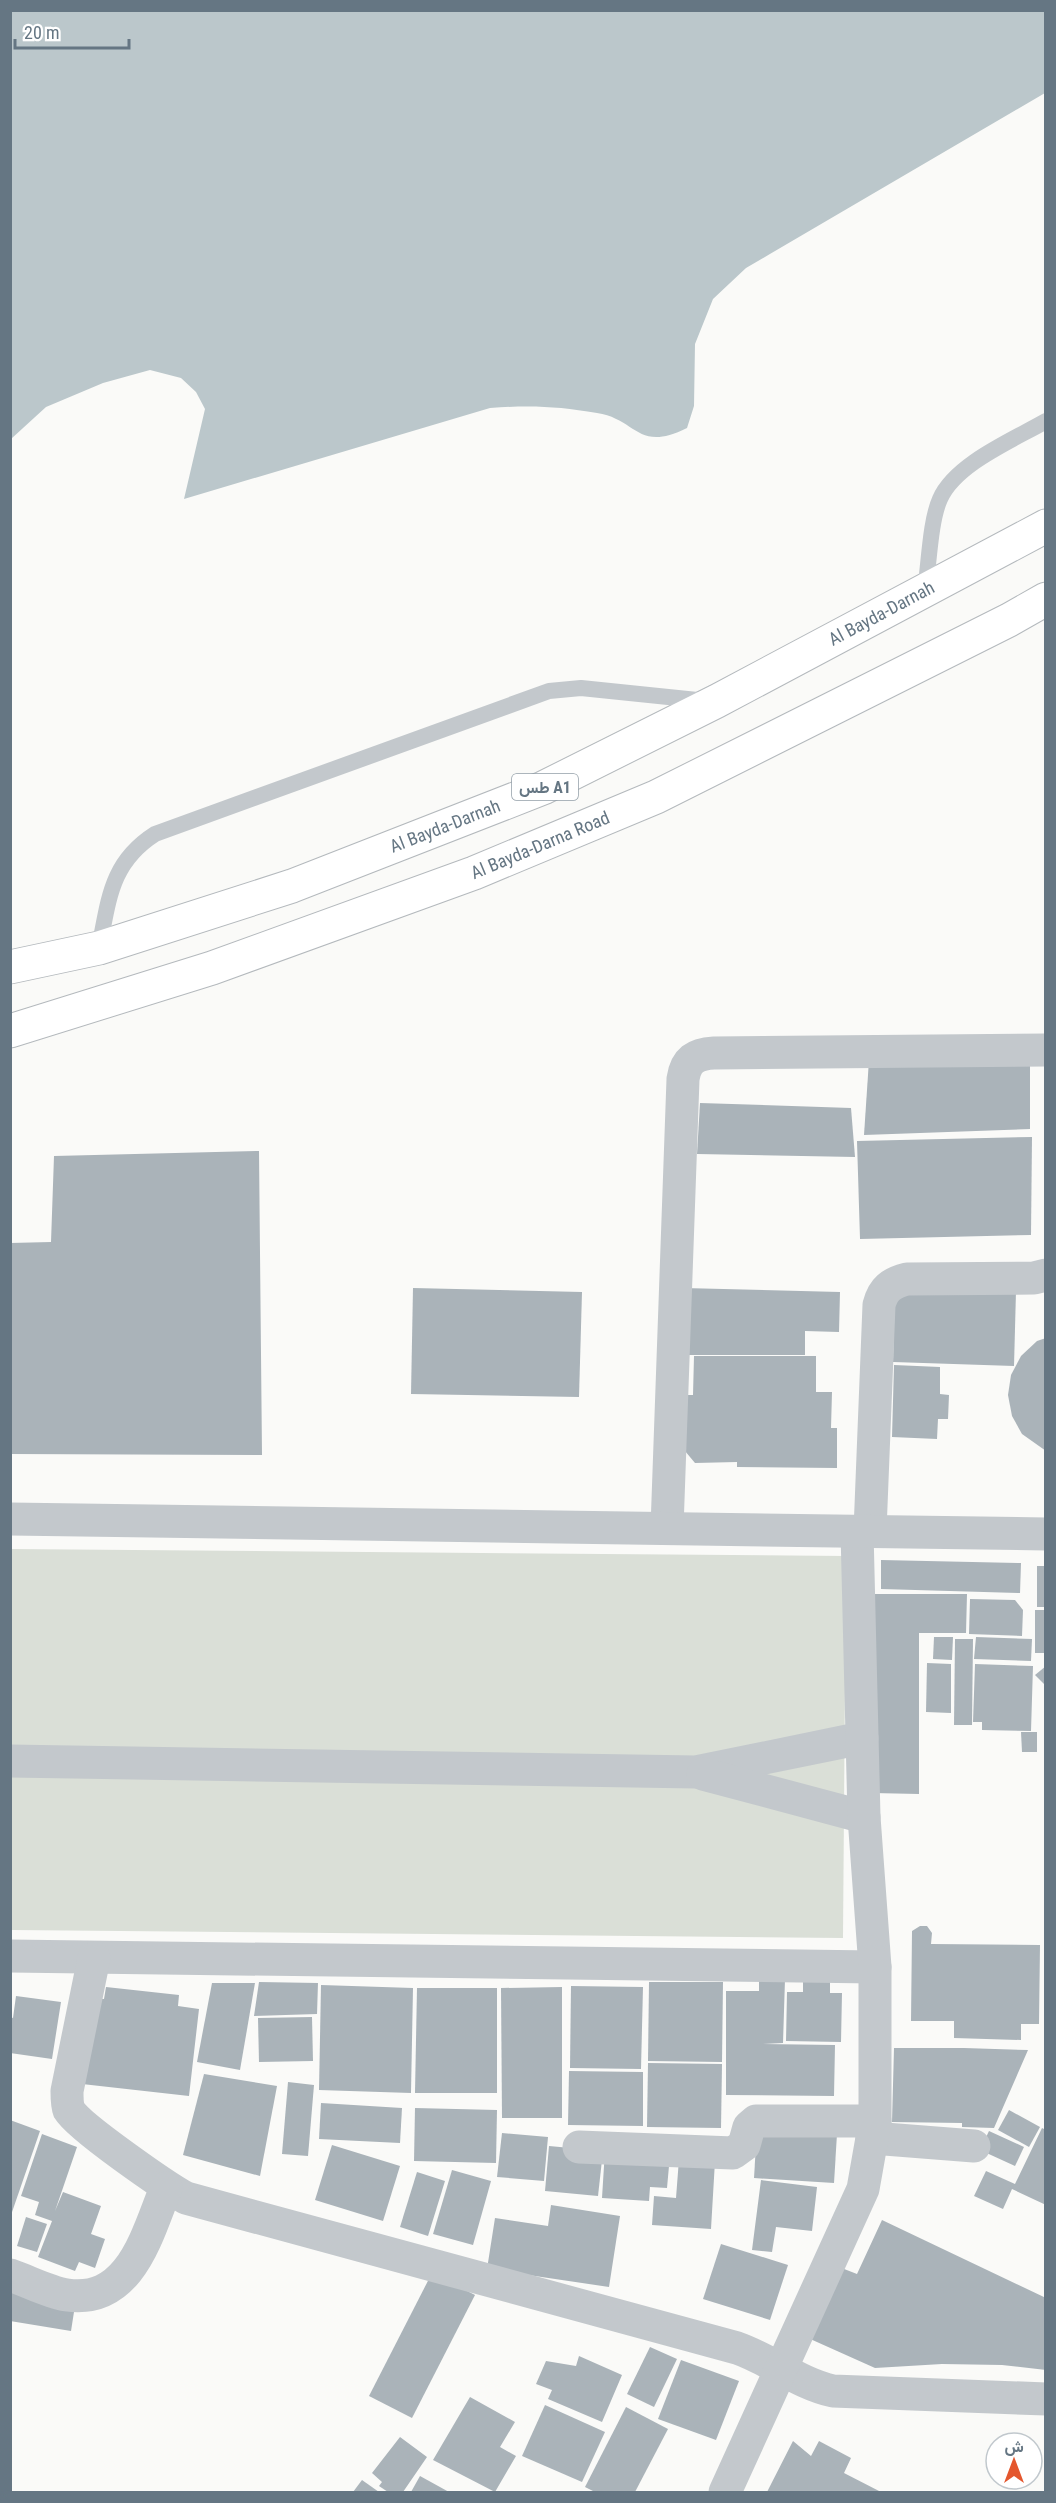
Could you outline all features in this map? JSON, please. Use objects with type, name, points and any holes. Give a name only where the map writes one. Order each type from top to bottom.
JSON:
[{"type":"highway","name":"Al Bayda-Darnah","points":[[10,967],[99,948],[292,886],[543,788],[717,702],[1046,526]]},
{"type":"highway","name":"Al Bayda-Darna Road","points":[[10,1031],[212,969],[485,868],[656,797],[1009,620],[1046,599]]},
{"type":"street","points":[[667,1528],[683,1079],[685,1067],[690,1059],[700,1053],[1046,1050]]},
{"type":"street","points":[[725,2493],[863,2190],[873,2130],[875,1967],[864,1817],[862,1738],[864,1531],[879,1305],[888,1287],[907,1279],[1034,1278],[1046,1275]]},
{"type":"street","points":[[10,1519],[1046,1534]]},
{"type":"street","points":[[10,1761],[696,1772],[862,1738]]},
{"type":"street","points":[[696,1772],[864,1817]]},
{"type":"street","points":[[10,1956],[875,1967]]},
{"type":"street","points":[[93,1958],[67,2091],[69,2109],[81,2122],[166,2188],[207,2206],[737,2348],[766,2360],[805,2384],[833,2391],[1046,2398]]},
{"type":"street","points":[[579,2147],[733,2153],[744,2145],[749,2127],[756,2121],[873,2130],[974,2146]]},
{"type":"street","points":[[10,2275],[65,2295],[83,2296],[103,2291],[121,2280],[134,2265],[166,2188]]},
{"type":"lane","points":[[925,590],[936,513],[945,489],[966,468],[1046,421]]},
{"type":"lane","points":[[99,948],[112,886],[118,872],[139,844],[155,834],[549,691],[581,688],[717,702]]},
{"type":"shaded area","points":[[11,10],[1045,11],[1045,93],[746,268],[713,299],[695,344],[694,406],[687,428],[670,435],[647,436],[621,421],[597,413],[544,407],[490,408],[184,499],[205,409],[196,392],[181,378],[150,370],[103,383],[46,407],[11,439]]},
{"type":"shaded area","points":[[11,1549],[846,1556],[843,1938],[11,1930]]},
{"type":"building","points":[[1030,1057],[1030,1129],[864,1135],[869,1060]]},
{"type":"building","points":[[700,1103],[851,1108],[855,1157],[697,1154]]},
{"type":"building","points":[[1032,1137],[1031,1235],[860,1239],[857,1141]]},
{"type":"building","points":[[259,1151],[262,1455],[10,1454],[10,1243],[51,1242],[54,1156]]},
{"type":"building","points":[[895,1287],[1016,1291],[1014,1366],[893,1362]]},
{"type":"building","points":[[413,1288],[582,1292],[579,1397],[411,1394]]},
{"type":"building","points":[[683,1288],[840,1292],[839,1332],[805,1331],[805,1355],[681,1355]]},
{"type":"building","points":[[1046,1338],[1046,1451],[1022,1434],[1012,1416],[1008,1395],[1011,1375],[1021,1356],[1037,1341]]},
{"type":"building","points":[[694,1356],[816,1356],[816,1392],[832,1392],[831,1428],[837,1428],[837,1468],[737,1467],[737,1462],[695,1463],[685,1451],[686,1395],[693,1395]]},
{"type":"building","points":[[894,1365],[940,1367],[940,1394],[949,1395],[948,1419],[938,1419],[937,1439],[892,1437]]},
{"type":"building","points":[[881,1560],[1021,1563],[1020,1593],[881,1589]]},
{"type":"building","points":[[1037,1566],[1046,1566],[1046,1607],[1037,1607]]},
{"type":"building","points":[[873,1594],[967,1594],[966,1633],[919,1633],[919,1794],[872,1793]]},
{"type":"building","points":[[970,1599],[1015,1600],[1023,1610],[1022,1636],[969,1634]]},
{"type":"building","points":[[1035,1610],[1046,1610],[1046,1653],[1035,1653]]},
{"type":"building","points":[[934,1637],[953,1637],[952,1660],[933,1659]]},
{"type":"building","points":[[976,1637],[1032,1639],[1031,1661],[974,1659]]},
{"type":"building","points":[[955,1639],[973,1639],[972,1725],[954,1725]]},
{"type":"building","points":[[927,1663],[951,1664],[951,1713],[926,1712]]},
{"type":"building","points":[[975,1664],[1033,1666],[1031,1731],[982,1730],[982,1722],[973,1722]]},
{"type":"building","points":[[1046,1666],[1046,1686],[1035,1675]]},
{"type":"building","points":[[1021,1732],[1037,1732],[1037,1752],[1022,1752]]},
{"type":"building","points":[[920,1926],[927,1926],[932,1933],[931,1944],[1040,1945],[1039,2024],[1021,2024],[1021,2040],[954,2038],[954,2021],[911,2021],[912,1931]]},
{"type":"building","points":[[759,1978],[785,1979],[783,2043],[763,2044],[835,2045],[834,2096],[726,2095],[726,1991],[759,1991]]},
{"type":"building","points":[[803,1978],[830,1979],[830,1993],[842,1993],[841,2042],[786,2041],[787,1992],[803,1992]]},
{"type":"building","points":[[259,1982],[318,1983],[317,2014],[254,2016]]},
{"type":"building","points":[[649,1982],[723,1982],[722,2062],[648,2061]]},
{"type":"building","points":[[212,1983],[255,1983],[240,2070],[197,2062]]},
{"type":"building","points":[[321,1985],[413,1988],[411,2093],[319,2090]]},
{"type":"building","points":[[571,1986],[643,1987],[641,2069],[570,2068]]},
{"type":"building","points":[[106,1987],[179,1995],[178,2006],[199,2009],[189,2096],[82,2084],[92,1998],[104,1999]]},
{"type":"building","points":[[562,1987],[562,2118],[502,2118],[501,1988]]},
{"type":"building","points":[[417,1988],[497,1988],[497,2093],[415,2093]]},
{"type":"building","points":[[16,1996],[61,2002],[52,2059],[10,2053],[10,2017],[13,2018]]},
{"type":"building","points":[[312,2017],[313,2061],[259,2062],[258,2018]]},
{"type":"building","points":[[894,2048],[1028,2050],[994,2128],[962,2127],[962,2123],[892,2122]]},
{"type":"building","points":[[648,2063],[722,2064],[721,2128],[647,2127]]},
{"type":"building","points":[[569,2071],[643,2072],[643,2126],[568,2125]]},
{"type":"building","points":[[204,2074],[277,2086],[260,2176],[183,2155]]},
{"type":"building","points":[[288,2082],[314,2085],[308,2156],[282,2154]]},
{"type":"building","points":[[321,2103],[402,2108],[400,2143],[319,2139]]},
{"type":"building","points":[[415,2108],[497,2110],[496,2163],[414,2161]]},
{"type":"building","points":[[1009,2110],[1040,2127],[1029,2147],[998,2130]]},
{"type":"building","points":[[10,2120],[40,2131],[11,2215],[10,2214]]},
{"type":"building","points":[[757,2128],[837,2134],[834,2183],[754,2178]]},
{"type":"building","points":[[1042,2128],[1046,2130],[1046,2205],[1012,2189],[1003,2209],[974,2196],[986,2171],[1015,2184]]},
{"type":"building","points":[[989,2131],[1024,2147],[1015,2166],[980,2150]]},
{"type":"building","points":[[502,2133],[548,2137],[544,2181],[497,2177]]},
{"type":"building","points":[[42,2134],[77,2147],[55,2211],[63,2192],[101,2206],[91,2234],[105,2239],[95,2268],[79,2262],[75,2271],[38,2257],[52,2221],[35,2215],[39,2202],[21,2196]]},
{"type":"building","points":[[332,2145],[400,2166],[383,2221],[315,2200]]},
{"type":"building","points":[[549,2146],[603,2151],[598,2196],[545,2191]]},
{"type":"building","points":[[605,2150],[670,2155],[667,2188],[650,2187],[649,2201],[602,2198]]},
{"type":"building","points":[[679,2159],[715,2161],[711,2229],[652,2225],[654,2196],[676,2198]]},
{"type":"building","points":[[452,2170],[491,2181],[473,2245],[433,2234]]},
{"type":"building","points":[[417,2172],[445,2181],[428,2236],[400,2227]]},
{"type":"building","points":[[761,2180],[817,2187],[812,2231],[776,2227],[772,2252],[752,2250]]},
{"type":"building","points":[[551,2205],[620,2216],[609,2287],[487,2269],[495,2218],[548,2226]]},
{"type":"building","points":[[26,2217],[47,2224],[37,2252],[17,2246]]},
{"type":"building","points":[[882,2220],[1046,2298],[1046,2370],[1002,2365],[942,2364],[875,2368],[808,2338],[839,2267],[857,2274]]},
{"type":"building","points":[[721,2244],[788,2265],[770,2320],[703,2299]]},
{"type":"building","points":[[432,2273],[475,2295],[412,2418],[369,2396]]},
{"type":"building","points":[[10,2289],[76,2299],[71,2331],[10,2321]]},
{"type":"building","points":[[650,2347],[677,2359],[654,2407],[627,2394]]},
{"type":"building","points":[[579,2356],[622,2375],[602,2422],[548,2399],[552,2390],[536,2384],[546,2361],[576,2366]]},
{"type":"building","points":[[681,2360],[739,2381],[716,2440],[658,2419]]},
{"type":"building","points":[[470,2397],[515,2422],[500,2447],[516,2456],[495,2492],[433,2460]]},
{"type":"building","points":[[545,2405],[605,2432],[582,2482],[522,2456]]},
{"type":"building","points":[[626,2407],[668,2429],[635,2492],[595,2492],[585,2487]]},
{"type":"building","points":[[400,2437],[427,2457],[403,2492],[388,2492],[379,2486],[382,2482],[372,2473]]},
{"type":"building","points":[[793,2441],[811,2456],[819,2441],[851,2458],[844,2473],[881,2492],[767,2492]]},
{"type":"building","points":[[420,2476],[449,2492],[411,2492]]},
{"type":"building","points":[[362,2480],[379,2492],[353,2492]]}]
